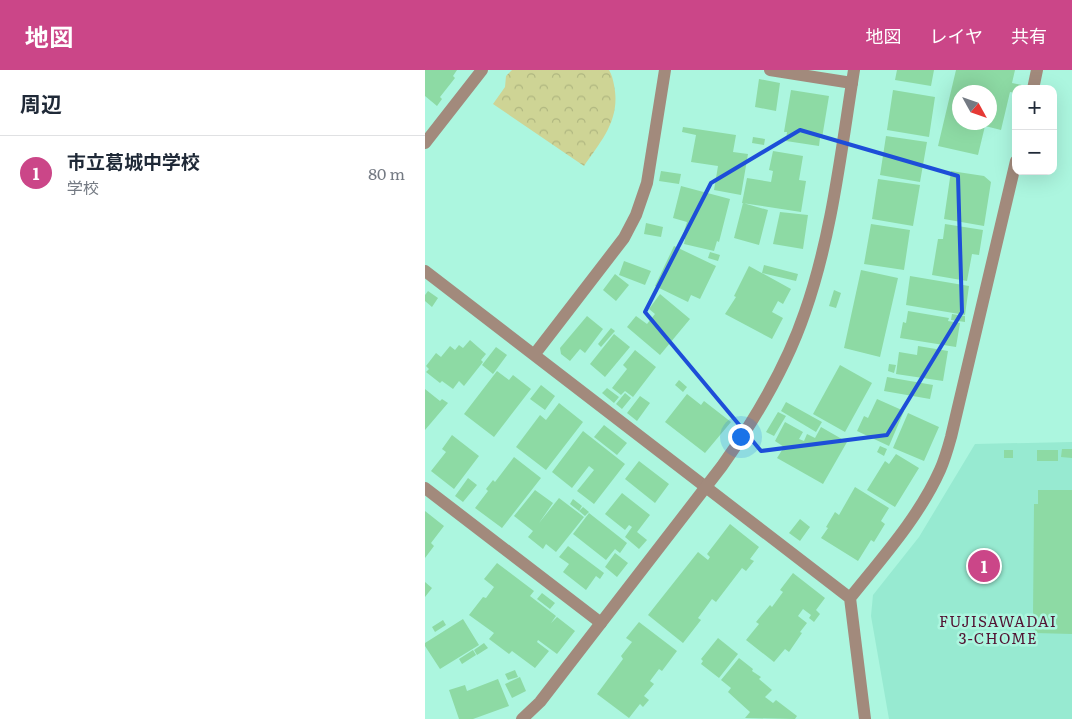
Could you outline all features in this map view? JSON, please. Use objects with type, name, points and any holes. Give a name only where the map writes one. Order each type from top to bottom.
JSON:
[{"type":"street","points":[[425,143],[482,70]]},
{"type":"street","points":[[534,354],[624,238],[636,215],[647,183],[665,70]]},
{"type":"street","points":[[523,719],[540,702],[706,487],[750,426],[789,354],[805,312],[827,234],[853,76],[770,70]]},
{"type":"street","points":[[1034,85],[1037,70]]},
{"type":"street","points":[[865,719],[850,598],[905,528],[921,505],[940,469],[951,437],[1013,175]]},
{"type":"street","points":[[425,271],[850,598]]},
{"type":"street","points":[[425,488],[601,623]]},
{"type":"highlighted area","points":[[800,130],[958,176],[962,312],[887,435],[761,451],[645,312],[711,183]]},
{"type":"shaded area","points":[[1072,442],[1072,719],[889,719],[871,616],[873,595],[919,537],[975,444]]},
{"type":"green space","points":[[512,70],[609,70],[613,81],[615,108],[608,129],[584,166],[493,104],[505,87],[506,76]]},
{"type":"building","points":[[425,70],[457,70],[453,76],[455,78],[440,97],[442,99],[437,106],[425,96]]},
{"type":"building","points":[[897,70],[934,70],[931,86],[895,80]]},
{"type":"building","points":[[956,70],[1015,70],[1012,83],[1022,85],[1012,85],[1012,92],[1010,92],[1001,130],[997,129],[997,85],[952,85]]},
{"type":"building","points":[[759,79],[780,83],[776,111],[755,107]]},
{"type":"building","points":[[952,87],[952,130],[984,130],[978,155],[938,146]]},
{"type":"building","points":[[791,90],[829,96],[819,146],[786,141],[787,132],[784,132]]},
{"type":"building","points":[[893,90],[935,97],[929,137],[887,130]]},
{"type":"building","points":[[683,127],[736,135],[733,152],[748,154],[741,195],[714,190],[718,166],[691,162],[696,135],[682,132]]},
{"type":"building","points":[[886,136],[927,142],[920,182],[880,175]]},
{"type":"building","points":[[753,137],[765,139],[764,145],[752,143]]},
{"type":"building","points":[[773,151],[803,156],[799,180],[806,181],[801,212],[742,203],[747,178],[771,182],[773,171],[769,170]]},
{"type":"building","points":[[661,171],[681,174],[679,184],[659,181]]},
{"type":"building","points":[[951,171],[984,176],[991,182],[984,226],[944,219]]},
{"type":"building","points":[[878,179],[920,185],[913,226],[872,219]]},
{"type":"building","points":[[681,186],[730,199],[719,242],[717,241],[714,251],[684,244],[685,239],[682,238],[687,222],[673,218]]},
{"type":"building","points":[[743,203],[768,210],[759,245],[734,238]]},
{"type":"building","points":[[780,212],[808,215],[803,249],[773,244]]},
{"type":"building","points":[[646,223],[663,227],[661,237],[644,234]]},
{"type":"building","points":[[871,224],[910,230],[904,270],[864,264]]},
{"type":"building","points":[[945,224],[983,230],[979,255],[972,254],[967,281],[932,275],[938,239],[943,239]]},
{"type":"building","points":[[674,246],[716,266],[700,299],[691,295],[688,302],[655,286]]},
{"type":"building","points":[[710,252],[720,255],[718,261],[708,258]]},
{"type":"building","points":[[624,261],[651,271],[645,285],[619,275]]},
{"type":"building","points":[[764,265],[798,274],[796,281],[762,273]]},
{"type":"building","points":[[749,266],[791,289],[783,304],[778,301],[772,312],[783,318],[772,339],[725,314],[736,297],[734,296]]},
{"type":"building","points":[[861,270],[898,278],[880,357],[844,348]]},
{"type":"building","points":[[615,274],[629,285],[616,301],[603,290]]},
{"type":"building","points":[[910,276],[969,286],[965,315],[906,305]]},
{"type":"building","points":[[834,290],[841,293],[836,308],[829,306]]},
{"type":"building","points":[[428,291],[438,298],[432,307],[425,301],[425,295]]},
{"type":"building","points":[[660,294],[690,319],[660,355],[627,327],[636,316],[647,324],[655,314],[649,309]]},
{"type":"building","points":[[908,311],[949,318],[948,321],[960,323],[956,347],[900,338],[903,322],[906,323]]},
{"type":"building","points":[[952,314],[965,316],[965,322],[951,320]]},
{"type":"building","points":[[587,316],[603,329],[585,353],[580,349],[570,361],[561,354],[560,348]]},
{"type":"building","points":[[611,328],[615,331],[601,347],[598,344]]},
{"type":"building","points":[[614,334],[630,347],[605,377],[590,364]]},
{"type":"building","points":[[470,340],[486,354],[481,360],[483,362],[464,386],[459,381],[453,389],[442,381],[440,383],[426,372],[429,369],[426,366],[436,353],[441,357],[450,346],[455,350],[459,345],[463,348]]},
{"type":"building","points":[[918,346],[948,351],[943,381],[896,374],[899,352],[917,355]]},
{"type":"building","points":[[496,347],[507,355],[493,374],[482,365]]},
{"type":"building","points":[[635,350],[656,367],[633,397],[625,391],[621,395],[612,388],[627,369],[623,365]]},
{"type":"building","points":[[889,364],[896,365],[894,373],[888,371]]},
{"type":"building","points":[[840,365],[872,383],[845,432],[813,414]]},
{"type":"building","points":[[497,371],[509,380],[513,375],[531,389],[494,437],[464,414]]},
{"type":"building","points":[[887,377],[933,385],[930,399],[884,391]]},
{"type":"building","points":[[679,380],[687,387],[683,392],[675,385]]},
{"type":"building","points":[[541,385],[555,396],[545,410],[530,399]]},
{"type":"building","points":[[607,388],[619,397],[614,403],[602,393]]},
{"type":"building","points":[[425,389],[440,401],[442,399],[448,403],[425,430]]},
{"type":"building","points":[[625,393],[631,398],[622,409],[616,404]]},
{"type":"building","points":[[687,394],[701,405],[704,401],[731,422],[705,453],[665,422]]},
{"type":"building","points":[[640,396],[650,403],[637,421],[627,413]]},
{"type":"building","points":[[877,399],[904,411],[889,446],[857,431],[864,416],[868,418]]},
{"type":"building","points":[[786,402],[822,422],[816,432],[781,411]]},
{"type":"building","points":[[559,403],[583,422],[546,470],[516,447],[540,415],[546,420]]},
{"type":"building","points":[[778,412],[786,416],[774,436],[766,432]]},
{"type":"building","points":[[908,413],[939,427],[924,461],[893,448]]},
{"type":"building","points":[[785,422],[803,432],[799,439],[804,441],[807,434],[815,438],[821,427],[847,442],[823,484],[777,458],[784,447],[775,441]]},
{"type":"building","points":[[604,425],[627,443],[617,455],[594,437]]},
{"type":"building","points":[[583,431],[625,464],[594,504],[577,491],[594,470],[589,466],[572,488],[552,472]]},
{"type":"building","points":[[452,435],[479,456],[454,489],[431,471],[446,452],[442,449]]},
{"type":"building","points":[[880,446],[887,449],[884,456],[877,452]]},
{"type":"building","points":[[1062,449],[1072,449],[1072,458],[1061,457]]},
{"type":"building","points":[[1004,450],[1013,450],[1013,458],[1004,458]]},
{"type":"building","points":[[1037,450],[1058,450],[1058,461],[1037,461]]},
{"type":"building","points":[[896,454],[919,468],[895,507],[867,490],[885,461],[889,464]]},
{"type":"building","points":[[514,457],[541,478],[502,528],[475,508],[488,491],[486,489],[493,480],[495,482]]},
{"type":"building","points":[[639,461],[669,484],[655,503],[625,479]]},
{"type":"building","points":[[468,478],[477,485],[463,502],[455,496]]},
{"type":"building","points":[[855,487],[889,508],[881,521],[885,524],[874,542],[871,540],[858,561],[821,538],[835,512],[839,515]]},
{"type":"building","points":[[535,490],[553,503],[539,523],[559,498],[584,517],[556,552],[546,544],[543,549],[528,537],[533,531],[514,516]]},
{"type":"building","points":[[1038,490],[1072,490],[1072,634],[1035,633],[1036,618],[1033,617],[1034,504],[1038,504]]},
{"type":"building","points":[[622,493],[650,515],[637,532],[647,540],[639,549],[625,537],[632,527],[629,525],[625,530],[605,514]]},
{"type":"building","points":[[573,499],[582,506],[579,511],[570,504]]},
{"type":"building","points":[[583,507],[589,512],[585,516],[579,511]]},
{"type":"building","points":[[425,511],[444,526],[431,543],[434,546],[425,558]]},
{"type":"building","points":[[589,513],[627,543],[620,553],[615,549],[606,560],[573,534]]},
{"type":"building","points":[[800,519],[810,527],[800,541],[789,533]]},
{"type":"building","points":[[730,524],[759,547],[750,559],[754,561],[746,571],[742,568],[716,602],[712,599],[698,618],[701,620],[683,643],[648,615],[698,552],[708,560],[710,557],[707,554]]},
{"type":"building","points":[[568,546],[604,573],[600,579],[596,576],[586,590],[563,572],[569,564],[559,557]]},
{"type":"building","points":[[615,553],[628,563],[617,577],[605,567]]},
{"type":"building","points":[[497,563],[534,591],[530,596],[556,616],[551,623],[557,617],[575,631],[557,654],[538,640],[537,642],[549,651],[535,668],[512,651],[509,654],[489,639],[494,633],[469,615],[483,597],[486,598],[494,587],[484,579]]},
{"type":"building","points":[[793,573],[825,598],[816,610],[820,614],[814,622],[809,618],[811,615],[803,609],[798,616],[807,623],[800,632],[802,633],[789,652],[785,649],[774,662],[746,640],[759,624],[756,622],[770,605],[772,607],[783,592],[780,590]]},
{"type":"building","points":[[425,582],[432,588],[425,597]]},
{"type":"building","points":[[542,593],[555,603],[550,609],[537,599]]},
{"type":"building","points":[[463,619],[479,645],[440,669],[425,643]]},
{"type":"building","points":[[443,620],[446,625],[435,632],[432,627]]},
{"type":"building","points":[[639,622],[677,651],[662,671],[659,669],[650,681],[654,684],[644,696],[649,700],[643,707],[640,704],[629,718],[597,694],[623,659],[621,656],[632,642],[626,638]]},
{"type":"building","points":[[718,638],[738,654],[719,678],[701,664],[703,661],[701,659]]},
{"type":"building","points":[[484,643],[488,648],[477,655],[474,650]]},
{"type":"building","points":[[473,650],[476,655],[462,664],[459,659]]},
{"type":"building","points":[[739,658],[753,669],[752,671],[761,677],[759,679],[772,690],[765,697],[773,703],[776,700],[797,716],[795,719],[745,718],[750,712],[728,692],[731,688],[721,680]]},
{"type":"building","points":[[515,670],[518,677],[508,680],[505,674]]},
{"type":"building","points":[[520,677],[526,691],[512,698],[505,684]]},
{"type":"building","points":[[498,679],[509,706],[473,719],[459,719],[449,690],[465,685],[467,691]]},
{"type":"place","name":"市立葛城中学校","points":[[984,566]]},
{"type":"district","name":"FUJISAWADAI 3-CHOME","points":[[998,630]]}]
